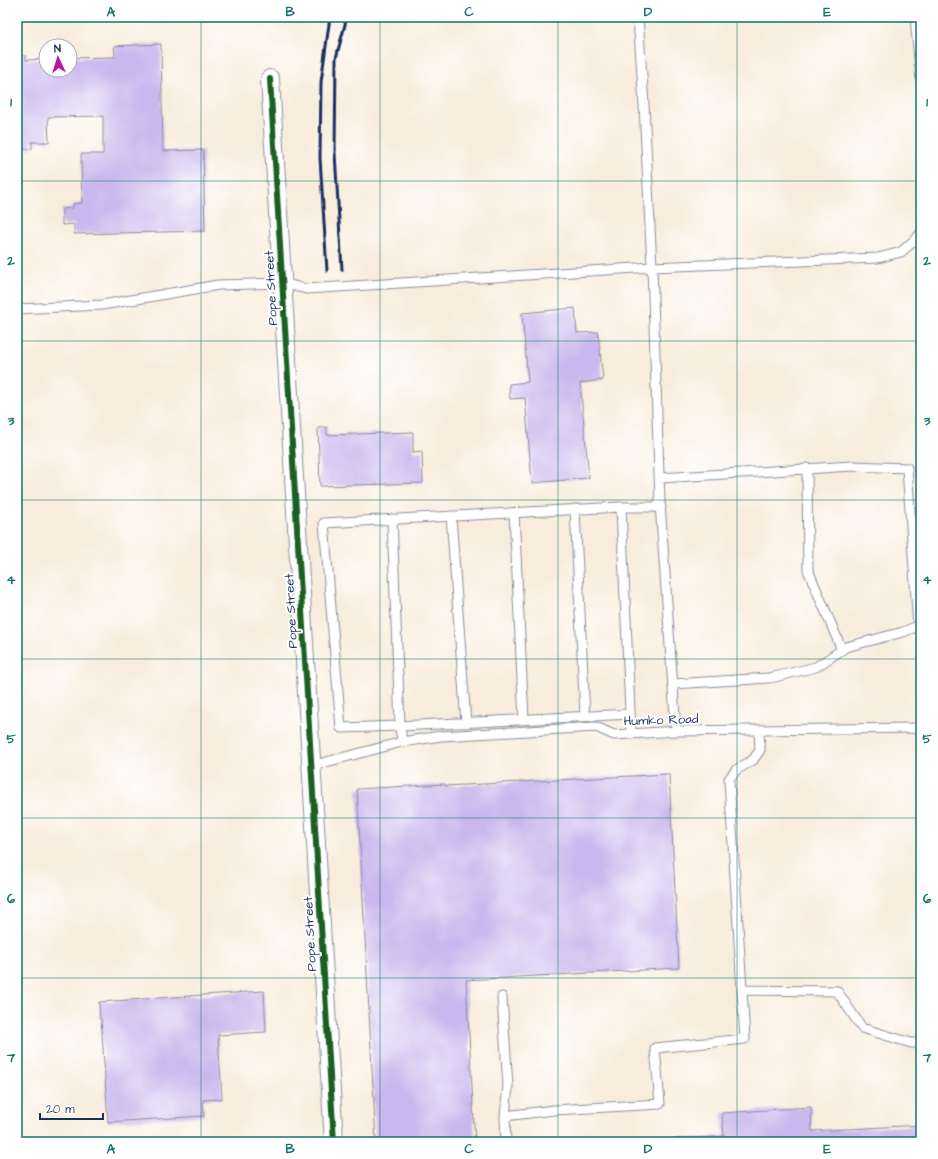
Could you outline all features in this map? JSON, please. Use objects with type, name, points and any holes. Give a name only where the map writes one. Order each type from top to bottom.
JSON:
[{"type":"street","name":"Pope Street","points":[[270,79],[334,1142]]},
{"type":"lane","points":[[638,17],[652,266],[661,507],[676,731]]},
{"type":"lane","points":[[915,17],[921,80]]},
{"type":"lane","points":[[17,309],[102,305],[218,285],[282,283],[306,289],[652,266],[878,258],[901,252],[921,233]]},
{"type":"lane","points":[[660,478],[852,466],[907,468],[918,626],[903,632],[846,647],[816,667],[770,678],[673,684]]},
{"type":"lane","points":[[807,468],[808,570],[842,650]]},
{"type":"lane","points":[[621,507],[631,734]]},
{"type":"lane","points":[[630,714],[342,728],[324,523],[575,509],[661,507]]},
{"type":"lane","points":[[575,509],[585,717]]},
{"type":"lane","points":[[514,512],[524,720]]},
{"type":"lane","points":[[451,516],[466,723]]},
{"type":"lane","points":[[392,519],[400,726],[402,742]]},
{"type":"lane","name":"Humko Road","points":[[311,766],[402,742],[441,736],[596,727],[614,735],[676,731],[921,729]]},
{"type":"lane","points":[[504,1116],[554,1110],[660,1104],[655,1048],[745,1039],[729,779],[736,770],[753,760],[760,750],[759,730]]},
{"type":"lane","points":[[742,990],[837,991],[862,1028],[911,1043],[921,1043]]},
{"type":"lane","points":[[502,997],[508,1086],[504,1116],[506,1142]]},
{"type":"building","points":[[161,44],[163,151],[203,150],[205,231],[74,234],[74,224],[62,225],[62,209],[73,208],[73,204],[82,203],[81,154],[103,154],[103,116],[48,117],[49,142],[32,142],[32,149],[17,149],[17,56],[26,56],[26,60],[38,59],[38,78],[78,78],[78,58],[115,57],[114,46]]},
{"type":"building","points":[[575,308],[577,333],[598,332],[603,380],[580,383],[589,478],[532,483],[525,398],[510,399],[509,384],[528,382],[522,313]]},
{"type":"building","points":[[327,427],[327,435],[413,432],[413,452],[422,451],[423,483],[320,486],[318,428]]},
{"type":"building","points":[[669,774],[679,968],[466,980],[475,1142],[376,1142],[357,789],[445,784],[445,786]]},
{"type":"building","points":[[264,991],[266,1032],[218,1035],[222,1099],[203,1100],[204,1116],[108,1122],[99,1002]]},
{"type":"building","points":[[811,1107],[812,1131],[921,1125],[921,1142],[642,1142],[724,1136],[722,1113]]},
{"type":"railway","points":[[327,271],[320,158],[321,82],[330,17]]},
{"type":"railway","points":[[342,270],[335,153],[336,58],[347,17]]},
{"type":"cycle path","points":[[270,79],[334,1142]]}]
